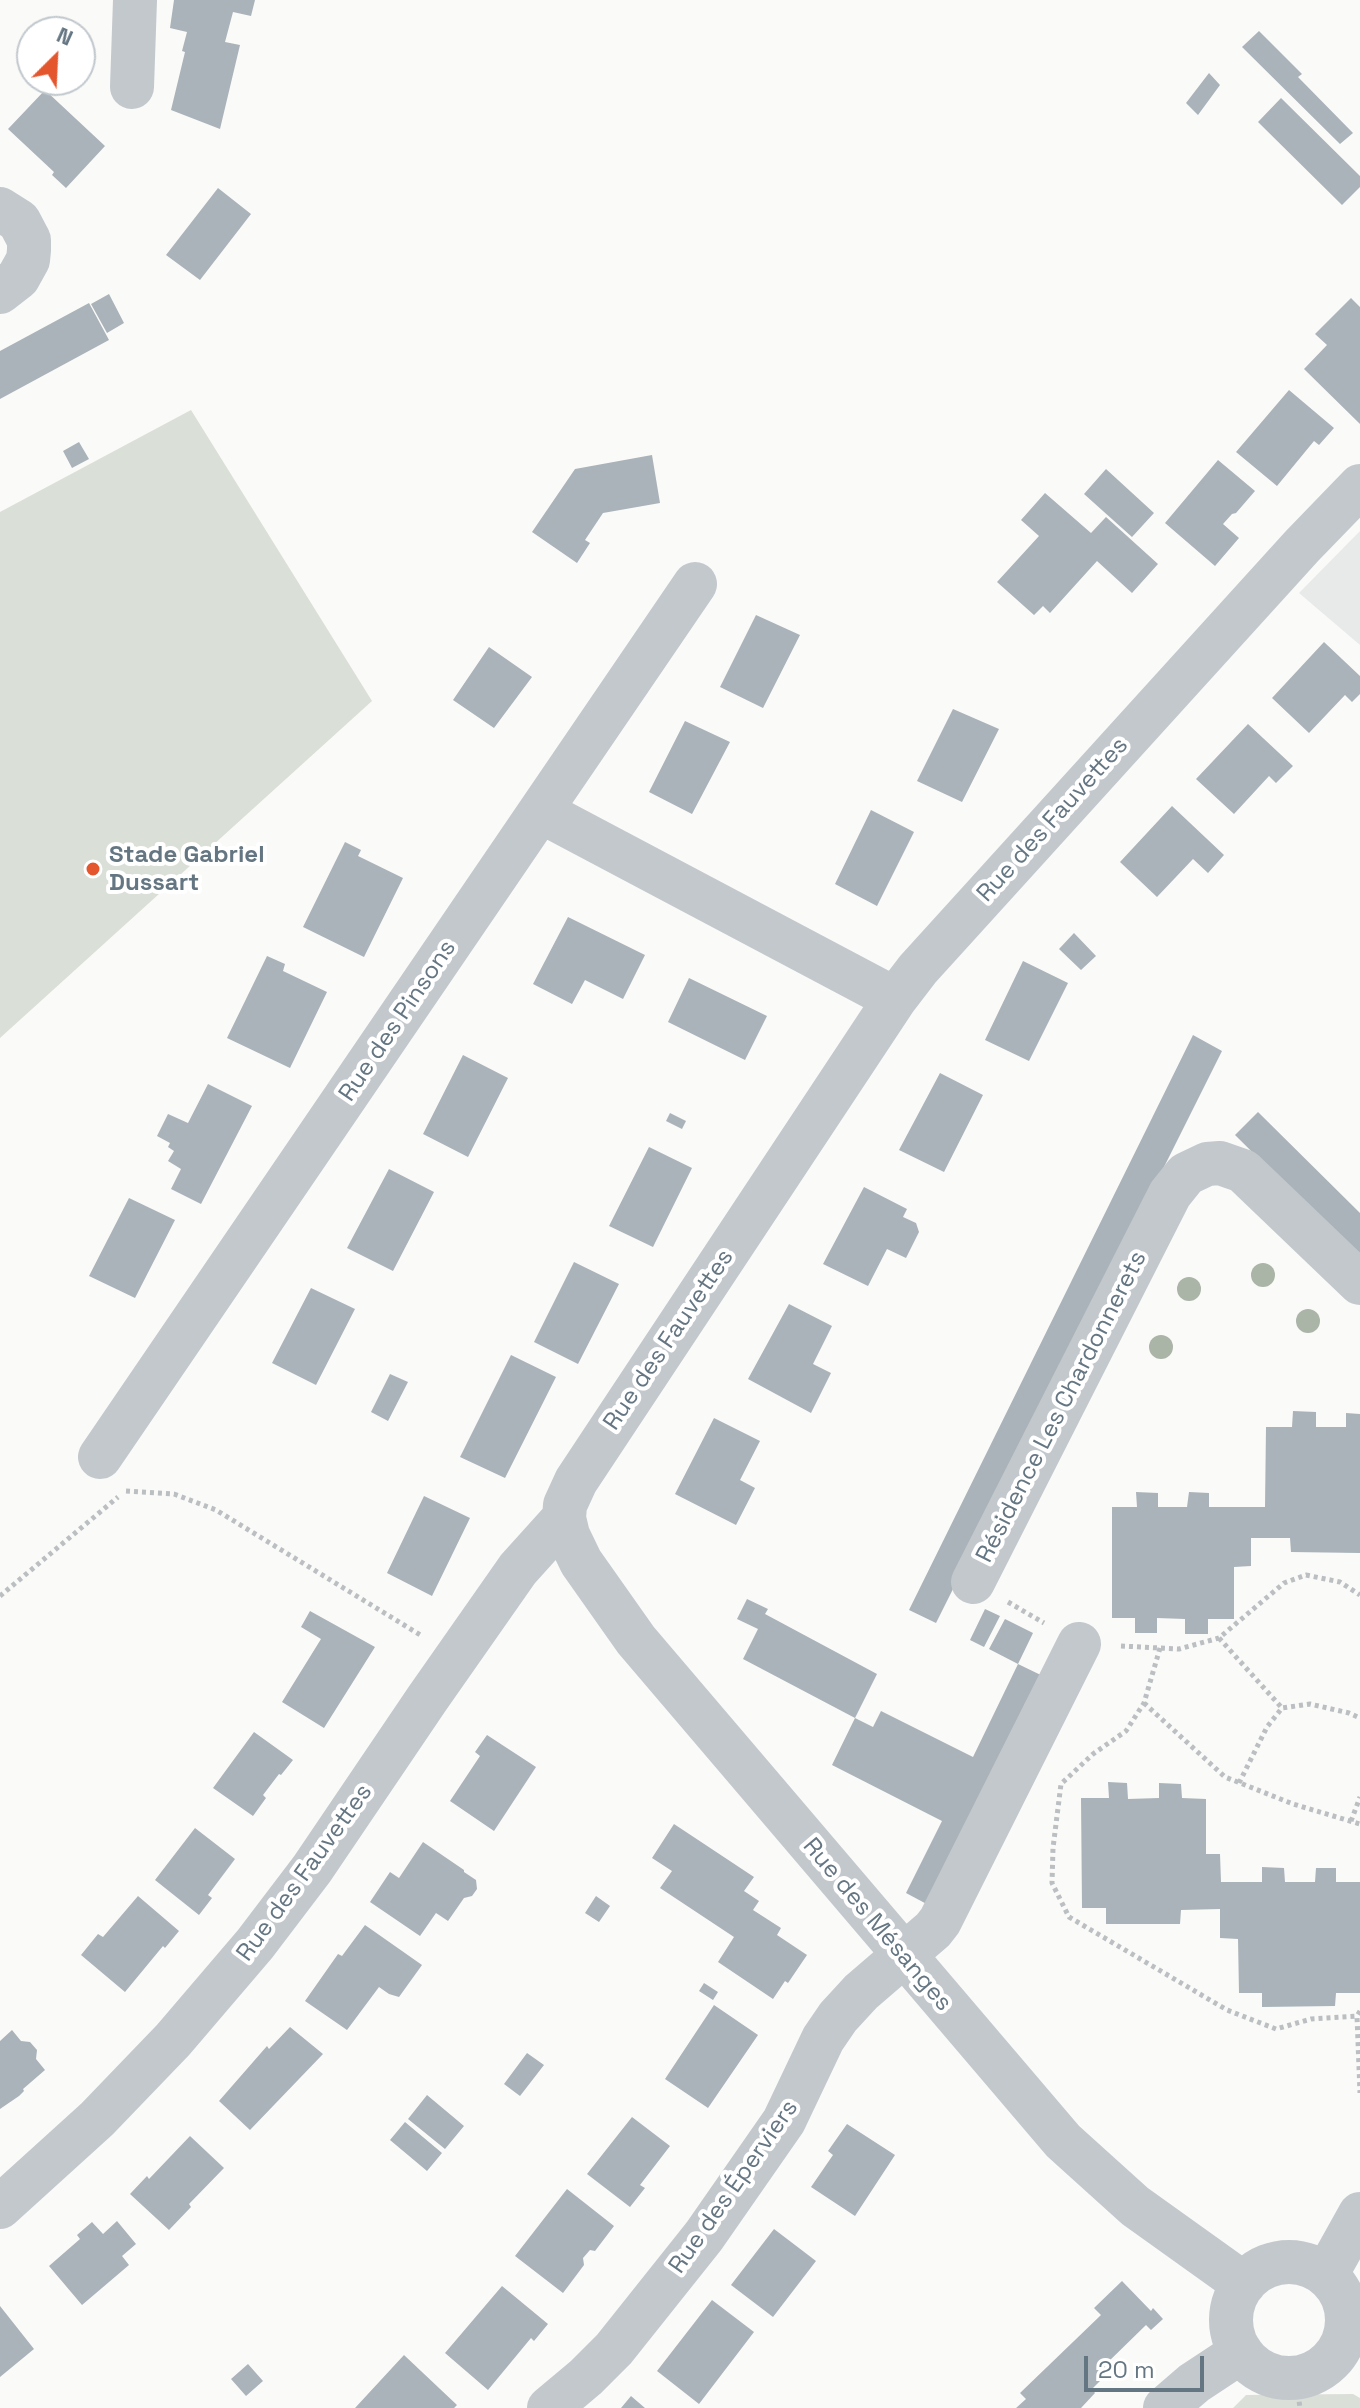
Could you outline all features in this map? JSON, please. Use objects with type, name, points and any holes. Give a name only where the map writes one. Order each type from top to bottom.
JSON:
[{"type":"street","points":[[132,87],[135,0]]},
{"type":"street","points":[[0,209],[19,221],[29,240],[29,250],[28,260],[18,278],[0,292]]},
{"type":"street","name":"Rue des Fauvettes","points":[[0,2207],[97,2119],[214,1993],[312,1869],[518,1569],[564,1518],[565,1505],[576,1481],[895,999],[960,921],[1360,486]]},
{"type":"street","name":"Rue des Pinsons","points":[[100,1457],[695,584]]},
{"type":"street","points":[[542,812],[895,999]]},
{"type":"street","name":"Résidence Les Chardonnerets","points":[[973,1582],[1170,1194],[1186,1174],[1207,1164],[1220,1163],[1243,1171],[1360,1283]]},
{"type":"street","name":"Rue des Mésanges","points":[[564,1518],[581,1562],[621,1621],[903,1956],[1075,2154],[1146,2214],[1244,2284]]},
{"type":"street","points":[[903,1956],[933,1930],[947,1909],[1079,1644]]},
{"type":"street","name":"Rue des Éperviers","points":[[549,2408],[614,2349],[704,2236],[775,2135],[829,2028],[861,1992],[903,1956]]},
{"type":"street","points":[[1326,2275],[1360,2214]]},
{"type":"street","points":[[1301,2263],[1326,2275],[1338,2288],[1345,2305],[1350,2354],[1321,2369],[1298,2393],[1253,2366],[1241,2352],[1233,2335],[1231,2318],[1235,2299],[1244,2284],[1265,2267],[1301,2263]]},
{"type":"street","points":[[1165,2408],[1194,2383],[1241,2352]]},
{"type":"path","points":[[0,1596],[126,1491],[174,1494],[216,1510],[457,1657]]},
{"type":"path","points":[[1079,1644],[1179,1649],[1219,1638],[1284,1583],[1306,1575],[1340,1582],[1360,1595]]},
{"type":"path","name":"Résidence Les Chardonnerets","points":[[973,1582],[1079,1644]]},
{"type":"path","points":[[1219,1638],[1282,1708]]},
{"type":"path","points":[[1160,1648],[1144,1703],[1126,1731],[1093,1754],[1061,1784],[1052,1883],[1069,1917],[1227,2010],[1276,2029],[1311,2019],[1359,2014],[1360,2093]]},
{"type":"path","points":[[1144,1703],[1225,1777],[1293,1804],[1360,1824]]},
{"type":"path","points":[[1239,1783],[1267,1727],[1282,1708],[1310,1704],[1360,1718]]},
{"type":"path","points":[[1351,1821],[1360,1797]]},
{"type":"shaded area","name":"Stade Gabriel Dussart","points":[[191,410],[372,701],[0,1038],[0,512]]},
{"type":"shaded area","points":[[1360,531],[1360,645],[1299,593]]},
{"type":"shaded area","points":[[1353,2394],[1360,2398],[1360,2408],[1233,2408],[1246,2395]]},
{"type":"building","points":[[174,0],[255,0],[251,16],[233,12],[225,42],[240,45],[220,129],[171,110],[187,32],[170,28]]},
{"type":"building","points":[[1259,31],[1302,74],[1298,77],[1353,133],[1340,144],[1242,47]]},
{"type":"building","points":[[1209,73],[1220,85],[1198,115],[1186,103]]},
{"type":"building","points":[[39,96],[51,96],[105,146],[66,188],[52,175],[54,172],[8,129]]},
{"type":"building","points":[[1281,98],[1360,176],[1360,187],[1342,205],[1258,122]]},
{"type":"building","points":[[218,188],[251,214],[200,280],[166,255]]},
{"type":"building","points":[[109,294],[124,323],[107,333],[91,304]]},
{"type":"building","points":[[1351,298],[1360,307],[1360,424],[1304,369],[1327,345],[1315,334]]},
{"type":"building","points":[[89,303],[109,340],[0,399],[0,351]]},
{"type":"building","points":[[1289,390],[1334,428],[1319,445],[1314,441],[1277,486],[1236,452]]},
{"type":"building","points":[[79,442],[89,459],[72,468],[63,451]]},
{"type":"building","points":[[652,455],[660,503],[603,513],[585,540],[590,543],[577,563],[532,532],[575,469]]},
{"type":"building","points":[[1218,460],[1255,491],[1223,524],[1239,538],[1215,566],[1165,523]]},
{"type":"building","points":[[1106,469],[1154,513],[1132,537],[1084,494]]},
{"type":"building","points":[[1045,493],[1091,533],[1106,517],[1158,564],[1132,593],[1097,561],[1050,613],[1043,606],[1034,615],[997,582],[1039,536],[1021,520]]},
{"type":"building","points":[[756,615],[800,635],[763,708],[720,687]]},
{"type":"building","points":[[1324,642],[1360,676],[1360,694],[1352,702],[1345,695],[1309,733],[1272,698]]},
{"type":"building","points":[[489,647],[532,677],[494,728],[453,700]]},
{"type":"building","points":[[953,709],[999,729],[962,802],[917,781]]},
{"type":"building","points":[[685,721],[730,742],[692,814],[649,792]]},
{"type":"building","points":[[1248,724],[1293,766],[1276,783],[1269,776],[1234,814],[1196,779]]},
{"type":"building","points":[[1172,806],[1224,855],[1208,873],[1193,859],[1157,897],[1120,862]]},
{"type":"building","points":[[871,810],[914,832],[877,906],[835,884]]},
{"type":"building","points":[[345,842],[361,850],[358,856],[403,878],[364,957],[303,927]]},
{"type":"building","points":[[568,917],[645,955],[623,999],[585,980],[572,1004],[533,984]]},
{"type":"building","points":[[1074,933],[1096,956],[1081,970],[1059,949]]},
{"type":"building","points":[[267,956],[285,964],[283,971],[327,992],[290,1068],[227,1038]]},
{"type":"building","points":[[1023,961],[1068,983],[1029,1061],[985,1040]]},
{"type":"building","points":[[689,978],[767,1016],[745,1060],[668,1022]]},
{"type":"building","points":[[1193,1035],[1222,1051],[936,1623],[909,1610]]},
{"type":"building","points":[[463,1055],[508,1078],[468,1157],[423,1134]]},
{"type":"building","points":[[940,1073],[983,1095],[944,1172],[899,1150]]},
{"type":"building","points":[[208,1084],[252,1106],[201,1204],[171,1189],[181,1169],[168,1161],[174,1151],[168,1147],[170,1143],[157,1136],[168,1114],[188,1123]]},
{"type":"building","points":[[1258,1112],[1360,1213],[1360,1259],[1235,1135]]},
{"type":"building","points":[[670,1113],[686,1121],[682,1129],[666,1121]]},
{"type":"building","points":[[649,1147],[692,1168],[653,1247],[609,1226]]},
{"type":"building","points":[[389,1169],[434,1192],[393,1271],[347,1248]]},
{"type":"building","points":[[864,1187],[907,1209],[903,1217],[916,1223],[919,1232],[906,1258],[887,1249],[868,1286],[823,1264]]},
{"type":"building","points":[[129,1198],[175,1220],[135,1298],[89,1276]]},
{"type":"building","points":[[574,1262],[619,1284],[578,1364],[534,1342]]},
{"type":"building","points":[[311,1288],[355,1309],[316,1385],[272,1363]]},
{"type":"building","points":[[789,1304],[832,1326],[813,1364],[831,1373],[811,1413],[748,1379]]},
{"type":"building","points":[[511,1355],[556,1377],[505,1478],[460,1457]]},
{"type":"building","points":[[390,1374],[408,1382],[388,1421],[371,1412]]},
{"type":"building","points":[[1293,1411],[1316,1412],[1316,1427],[1346,1427],[1346,1413],[1360,1414],[1360,1553],[1291,1552],[1290,1538],[1251,1538],[1251,1566],[1234,1567],[1234,1619],[1208,1619],[1208,1634],[1185,1634],[1185,1619],[1157,1618],[1157,1633],[1135,1633],[1135,1618],[1112,1618],[1112,1507],[1137,1507],[1136,1492],[1158,1493],[1158,1507],[1187,1507],[1189,1492],[1209,1493],[1209,1507],[1265,1507],[1266,1427],[1292,1427]]},
{"type":"building","points":[[714,1418],[760,1441],[740,1480],[755,1488],[736,1525],[675,1494]]},
{"type":"building","points":[[424,1496],[470,1518],[432,1596],[387,1573]]},
{"type":"building","points":[[747,1599],[768,1609],[765,1614],[877,1674],[855,1718],[743,1659],[758,1629],[737,1619]]},
{"type":"building","points":[[985,1609],[1000,1616],[984,1647],[970,1640]]},
{"type":"building","points":[[310,1611],[375,1647],[324,1728],[282,1702],[321,1639],[301,1627]]},
{"type":"building","points":[[1005,1619],[1033,1633],[1018,1664],[989,1649]]},
{"type":"building","points":[[1018,1664],[1049,1679],[936,1909],[906,1893],[942,1821],[832,1765],[855,1718],[873,1727],[881,1711],[973,1757]]},
{"type":"building","points":[[254,1732],[293,1760],[263,1795],[266,1798],[253,1816],[213,1788]]},
{"type":"building","points":[[487,1735],[536,1767],[494,1831],[450,1801],[480,1756],[475,1752]]},
{"type":"building","points":[[1108,1782],[1127,1783],[1128,1799],[1159,1798],[1159,1783],[1181,1784],[1182,1798],[1206,1799],[1206,1854],[1220,1854],[1221,1882],[1262,1882],[1262,1867],[1284,1868],[1285,1882],[1315,1882],[1316,1868],[1336,1868],[1336,1882],[1360,1882],[1360,1993],[1336,1993],[1335,2006],[1262,2007],[1262,1993],[1239,1993],[1238,1939],[1220,1938],[1220,1909],[1181,1910],[1180,1924],[1106,1924],[1106,1908],[1082,1908],[1081,1798],[1109,1798]]},
{"type":"building","points":[[674,1824],[754,1877],[744,1891],[759,1901],[753,1910],[781,1928],[777,1935],[807,1955],[773,1999],[718,1962],[734,1937],[660,1888],[672,1871],[652,1858]]},
{"type":"building","points":[[195,1828],[235,1859],[208,1895],[212,1898],[199,1915],[155,1880]]},
{"type":"building","points":[[423,1842],[476,1880],[477,1889],[472,1896],[464,1898],[448,1921],[436,1913],[420,1936],[370,1902],[390,1872],[399,1878]]},
{"type":"building","points":[[138,1896],[179,1931],[125,1992],[81,1955],[98,1934],[103,1937]]},
{"type":"building","points":[[596,1896],[610,1906],[599,1922],[585,1913]]},
{"type":"building","points":[[365,1925],[422,1965],[399,1997],[379,1987],[347,2030],[305,2001],[338,1954],[342,1956]]},
{"type":"building","points":[[704,1983],[718,1992],[713,2000],[699,1991]]},
{"type":"building","points":[[714,2005],[758,2035],[708,2108],[665,2079]]},
{"type":"building","points":[[290,2027],[323,2054],[250,2130],[219,2101],[267,2046],[269,2049]]},
{"type":"building","points":[[12,2030],[21,2041],[30,2042],[37,2050],[36,2059],[45,2070],[19,2096],[0,2109],[0,2041]]},
{"type":"building","points":[[527,2053],[544,2065],[520,2096],[504,2084]]},
{"type":"building","points":[[427,2095],[464,2126],[445,2149],[408,2119]]},
{"type":"building","points":[[632,2117],[670,2146],[640,2185],[645,2188],[630,2207],[587,2174]]},
{"type":"building","points":[[405,2122],[442,2153],[427,2171],[390,2140]]},
{"type":"building","points":[[847,2124],[895,2155],[855,2216],[811,2187],[833,2155],[828,2151]]},
{"type":"building","points":[[190,2136],[224,2168],[169,2230],[130,2194],[147,2176],[149,2179]]},
{"type":"building","points":[[567,2189],[614,2226],[595,2251],[590,2250],[583,2258],[584,2265],[563,2293],[515,2256]]},
{"type":"building","points":[[117,2221],[136,2244],[122,2256],[129,2265],[82,2305],[49,2266],[80,2239],[77,2235],[92,2222],[103,2234]]},
{"type":"building","points":[[774,2229],[816,2261],[773,2317],[731,2285]]},
{"type":"building","points":[[1122,2281],[1163,2319],[1151,2330],[1146,2325],[1104,2366],[1110,2371],[1092,2389],[1095,2393],[1081,2408],[1016,2408],[1026,2399],[1020,2393],[1101,2315],[1094,2308]]},
{"type":"building","points":[[502,2286],[548,2324],[534,2341],[531,2338],[488,2390],[445,2353]]},
{"type":"building","points":[[712,2300],[754,2332],[699,2404],[657,2371]]},
{"type":"building","points":[[0,2306],[34,2349],[0,2377]]},
{"type":"building","points":[[404,2355],[457,2405],[454,2408],[355,2408]]},
{"type":"building","points":[[248,2364],[263,2381],[246,2396],[231,2379]]},
{"type":"building","points":[[631,2396],[645,2408],[621,2408]]},
{"type":"place","name":"Stade Gabriel Dussart","points":[[93,869]]}]
